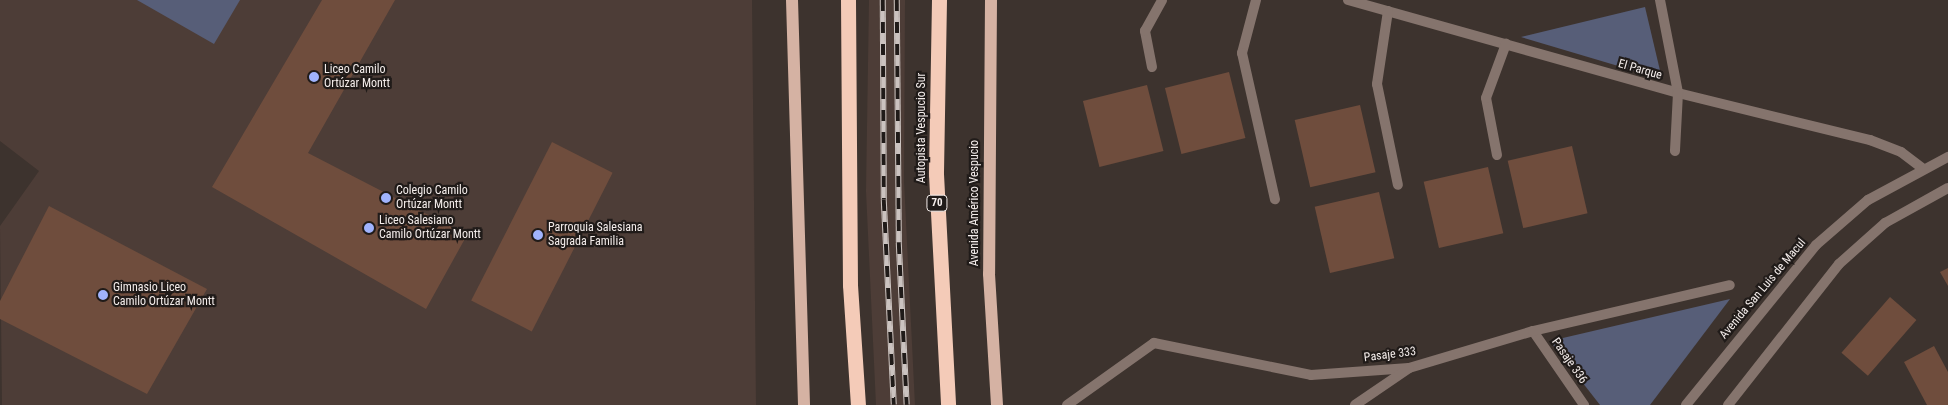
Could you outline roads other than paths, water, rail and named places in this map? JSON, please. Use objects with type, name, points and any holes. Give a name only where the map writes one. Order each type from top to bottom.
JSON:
[{"type":"highway","points":[[848,0],[849,246],[858,405]]},
{"type":"highway","name":"Autopista Vespucio Sur","points":[[939,0],[936,174],[948,405]]},
{"type":"main road","points":[[792,0],[804,405]]},
{"type":"main road","name":"Avenida Américo Vespucio","points":[[991,0],[988,274],[997,405]]},
{"type":"street","points":[[1152,67],[1146,31],[1162,0]]},
{"type":"street","points":[[1256,0],[1242,53],[1275,200]]},
{"type":"street","name":"El Parque","points":[[1348,0],[1678,93],[1870,140],[1901,152],[1922,168]]},
{"type":"street","points":[[1660,0],[1678,93],[1675,152]]},
{"type":"street","points":[[1388,11],[1377,84],[1398,185]]},
{"type":"street","points":[[1497,155],[1486,98],[1506,44]]},
{"type":"street","name":"Avenida San Luis de Macul","points":[[1686,405],[1816,245],[1868,200],[1922,168],[1948,157]]},
{"type":"street","points":[[1728,405],[1839,264],[1885,223],[1948,188]]},
{"type":"street","name":"Pasaje 333","points":[[1067,405],[1154,343],[1311,375],[1409,368],[1533,331],[1730,285]]},
{"type":"street","name":"Pasaje 336","points":[[1533,331],[1584,405]]},
{"type":"street","points":[[1355,405],[1409,368]]},
{"type":"railway","points":[[883,0],[884,200],[894,405]]},
{"type":"railway","points":[[897,0],[899,243],[907,405]]},
{"type":"place","name":"Liceo Camilo Ortúzar Montt","points":[[314,77]]},
{"type":"place","name":"Colegio Camilo Ortúzar Montt","points":[[386,198]]},
{"type":"place","name":"Liceo Salesiano Camilo Ortúzar Montt","points":[[369,228]]},
{"type":"place","name":"Parroquia Salesiana Sagrada Familia","points":[[538,235]]},
{"type":"place","name":"Gimnasio Liceo Camilo Ortúzar Montt","points":[[103,295]]}]
